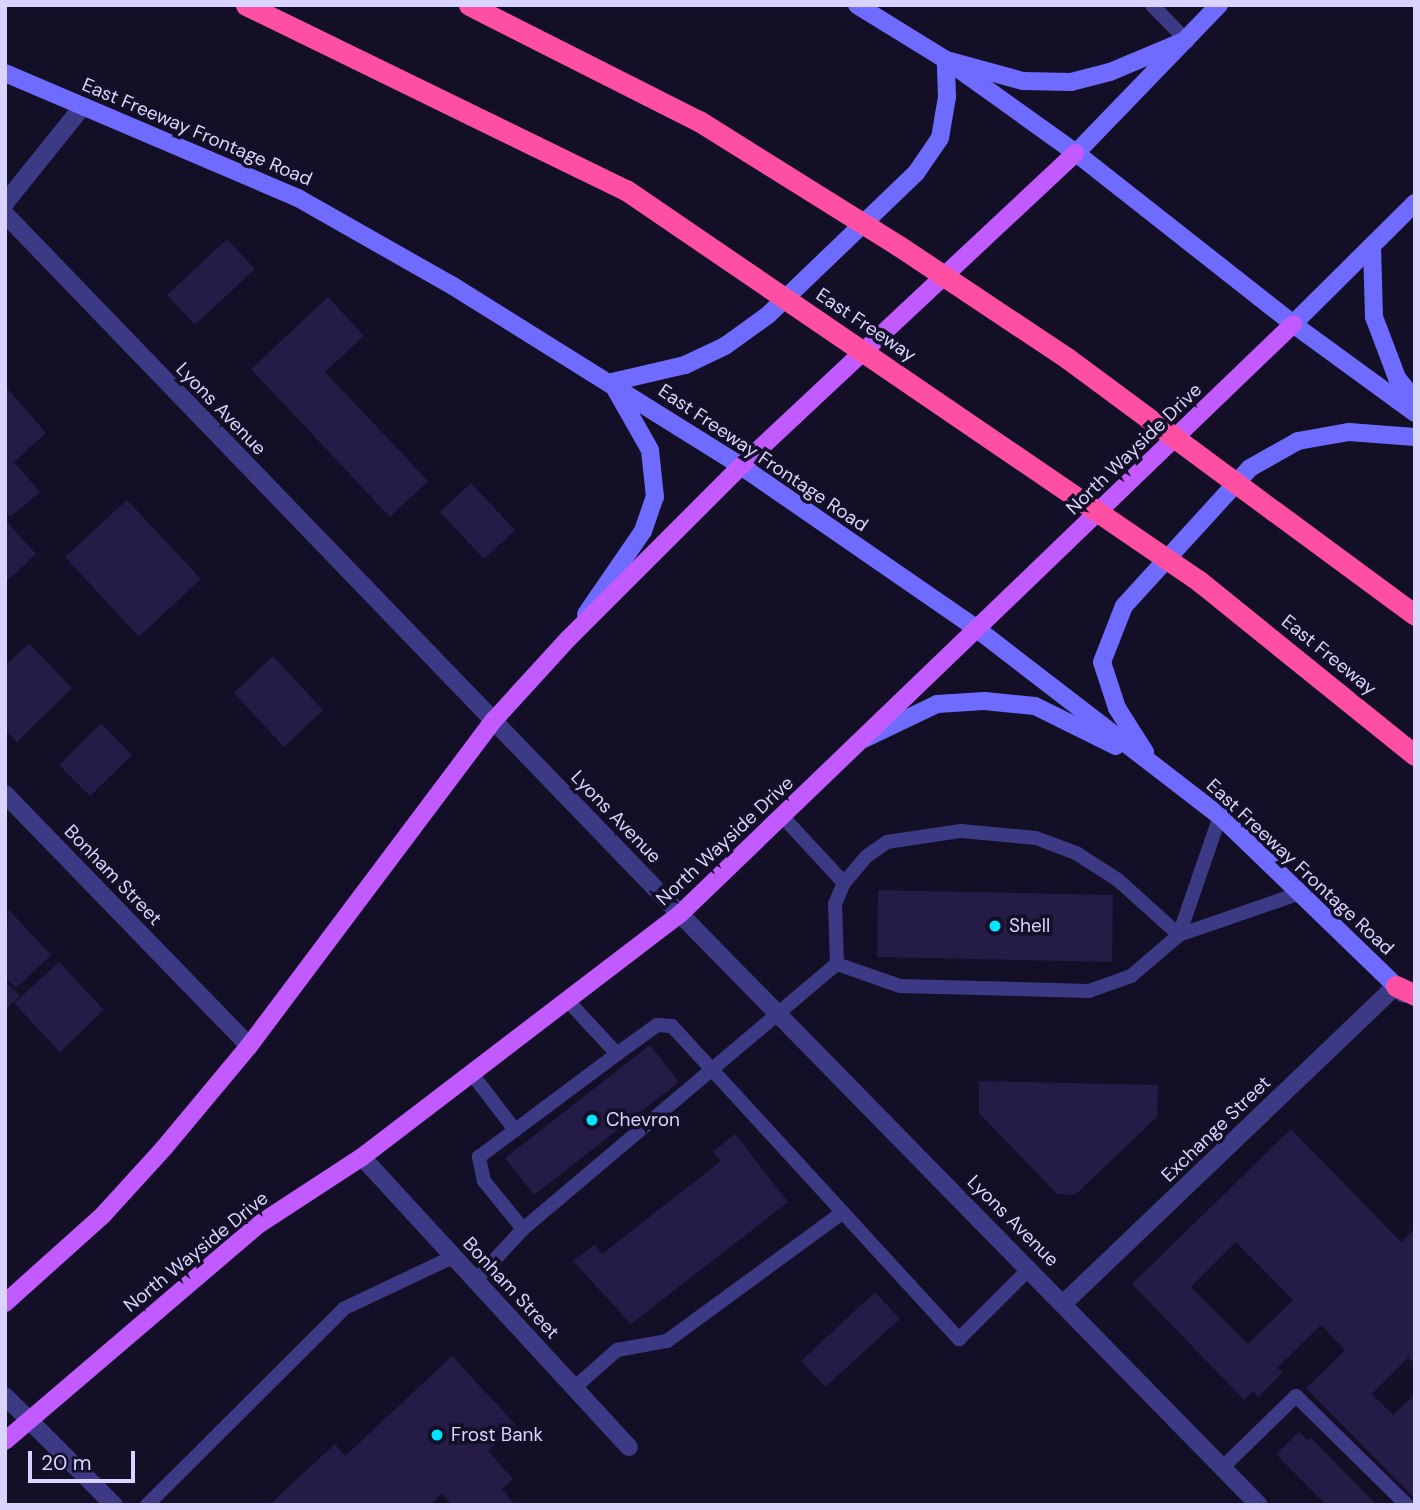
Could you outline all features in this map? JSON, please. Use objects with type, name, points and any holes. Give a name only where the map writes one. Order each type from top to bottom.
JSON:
[{"type":"highway","name":"East Freeway","points":[[246,5],[625,190],[1199,581],[1415,755]]},
{"type":"highway","points":[[469,5],[699,121],[899,246],[1067,358],[1415,615]]},
{"type":"main road","points":[[857,5],[877,10],[1076,153],[1293,324],[1415,413]]},
{"type":"main road","points":[[5,1303],[103,1215],[249,1046],[494,720],[569,638],[741,466],[1076,153],[1219,5]]},
{"type":"main road","points":[[946,60],[1023,81],[1072,82],[1110,72],[1186,40]]},
{"type":"main road","points":[[569,638],[643,531],[655,497],[650,450],[612,382],[685,365],[725,346],[768,316],[916,173],[940,138],[947,97],[946,60]]},
{"type":"main road","name":"East Freeway Frontage Road","points":[[5,73],[298,198],[612,382],[741,466],[977,629],[1220,816],[1405,990]]},
{"type":"main road","name":"North Wayside Drive","points":[[5,1441],[258,1225],[362,1157],[680,914],[1293,324],[1415,203]]},
{"type":"main road","points":[[1372,246],[1374,317],[1397,378],[1415,400]]},
{"type":"main road","points":[[1152,764],[1117,708],[1102,662],[1124,606],[1250,468],[1298,441],[1349,432],[1415,437]]},
{"type":"main road","points":[[861,740],[937,704],[984,701],[1035,706],[1152,764]]},
{"type":"street","points":[[5,203],[83,106]]},
{"type":"street","name":"Lyons Avenue","points":[[5,214],[680,914],[1065,1302],[1259,1505]]},
{"type":"street","name":"Bonham Street","points":[[5,794],[249,1046]]},
{"type":"street","name":"East Freeway Frontage Road","points":[[1405,990],[1415,1005]]},
{"type":"street","name":"Exchange Street","points":[[1065,1302],[1405,990]]},
{"type":"street","name":"Bonham Street","points":[[362,1157],[629,1447]]},
{"type":"street","points":[[5,1396],[114,1505]]},
{"type":"lane","points":[[1152,5],[1186,40]]},
{"type":"lane","points":[[782,816],[844,883]]},
{"type":"lane","points":[[1179,935],[1220,816]]},
{"type":"lane","points":[[837,964],[835,904],[844,883],[867,856],[887,842],[961,831],[1036,838],[1076,853],[1118,880],[1179,935]]},
{"type":"lane","points":[[837,964],[900,986],[1089,991],[1130,976],[1179,935],[1300,893]]},
{"type":"lane","points":[[475,1281],[523,1229],[780,1015],[837,964]]},
{"type":"lane","points":[[568,1001],[617,1054]]},
{"type":"lane","points":[[523,1229],[484,1181],[479,1157],[657,1025],[672,1026],[959,1339],[1030,1268]]},
{"type":"lane","points":[[472,1074],[515,1130]]},
{"type":"lane","points":[[574,1388],[617,1350],[667,1341],[843,1212]]},
{"type":"lane","points":[[147,1505],[345,1308],[453,1257]]},
{"type":"lane","points":[[1223,1467],[1296,1396],[1407,1505]]},
{"type":"building","points":[[227,239],[255,269],[195,325],[167,295]]},
{"type":"building","points":[[328,297],[364,336],[325,372],[428,481],[390,517],[251,369]]},
{"type":"building","points":[[5,386],[46,433],[14,462],[40,492],[10,517],[5,511]]},
{"type":"building","points":[[471,483],[515,530],[484,559],[440,512]]},
{"type":"building","points":[[127,500],[201,579],[139,637],[65,557]]},
{"type":"building","points":[[5,520],[36,554],[5,583]]},
{"type":"building","points":[[29,643],[72,688],[17,742],[5,730],[5,666]]},
{"type":"building","points":[[273,656],[323,710],[284,747],[234,693]]},
{"type":"building","points":[[101,723],[132,755],[90,796],[59,765]]},
{"type":"building","name":"Shell","points":[[878,890],[1113,895],[1112,962],[877,957]]},
{"type":"building","points":[[8,909],[51,955],[16,988],[5,977]]},
{"type":"building","points":[[59,962],[104,1010],[60,1052],[14,1003]]},
{"type":"building","points":[[5,981],[20,996],[5,1010]]},
{"type":"building","name":"Chevron","points":[[650,1045],[679,1082],[534,1195],[505,1158]]},
{"type":"building","points":[[979,1081],[1158,1085],[1157,1117],[1075,1195],[1057,1194],[979,1113]]},
{"type":"building","points":[[1291,1129],[1401,1242],[1415,1229],[1415,1364],[1408,1358],[1372,1394],[1393,1415],[1415,1394],[1415,1499],[1306,1388],[1345,1350],[1321,1325],[1277,1368],[1283,1372],[1258,1397],[1253,1391],[1244,1400],[1132,1284]],"holes":[[[1236,1242],[1293,1300],[1248,1344],[1191,1287]]]},
{"type":"building","points":[[735,1134],[788,1202],[631,1324],[573,1261],[595,1244],[602,1254],[721,1161],[713,1152]]},
{"type":"building","points":[[875,1292],[900,1319],[825,1387],[801,1361]]},
{"type":"building","name":"Frost Bank","points":[[452,1356],[516,1425],[488,1451],[513,1479],[502,1489],[516,1505],[452,1505],[442,1494],[430,1505],[269,1505],[335,1444],[345,1456]]},
{"type":"building","points":[[1299,1432],[1307,1440],[1311,1438],[1377,1505],[1326,1505],[1276,1454]]},
{"type":"place","name":"Shell","points":[[995,926]]},
{"type":"place","name":"Chevron","points":[[592,1120]]},
{"type":"place","name":"Frost Bank","points":[[437,1435]]}]
